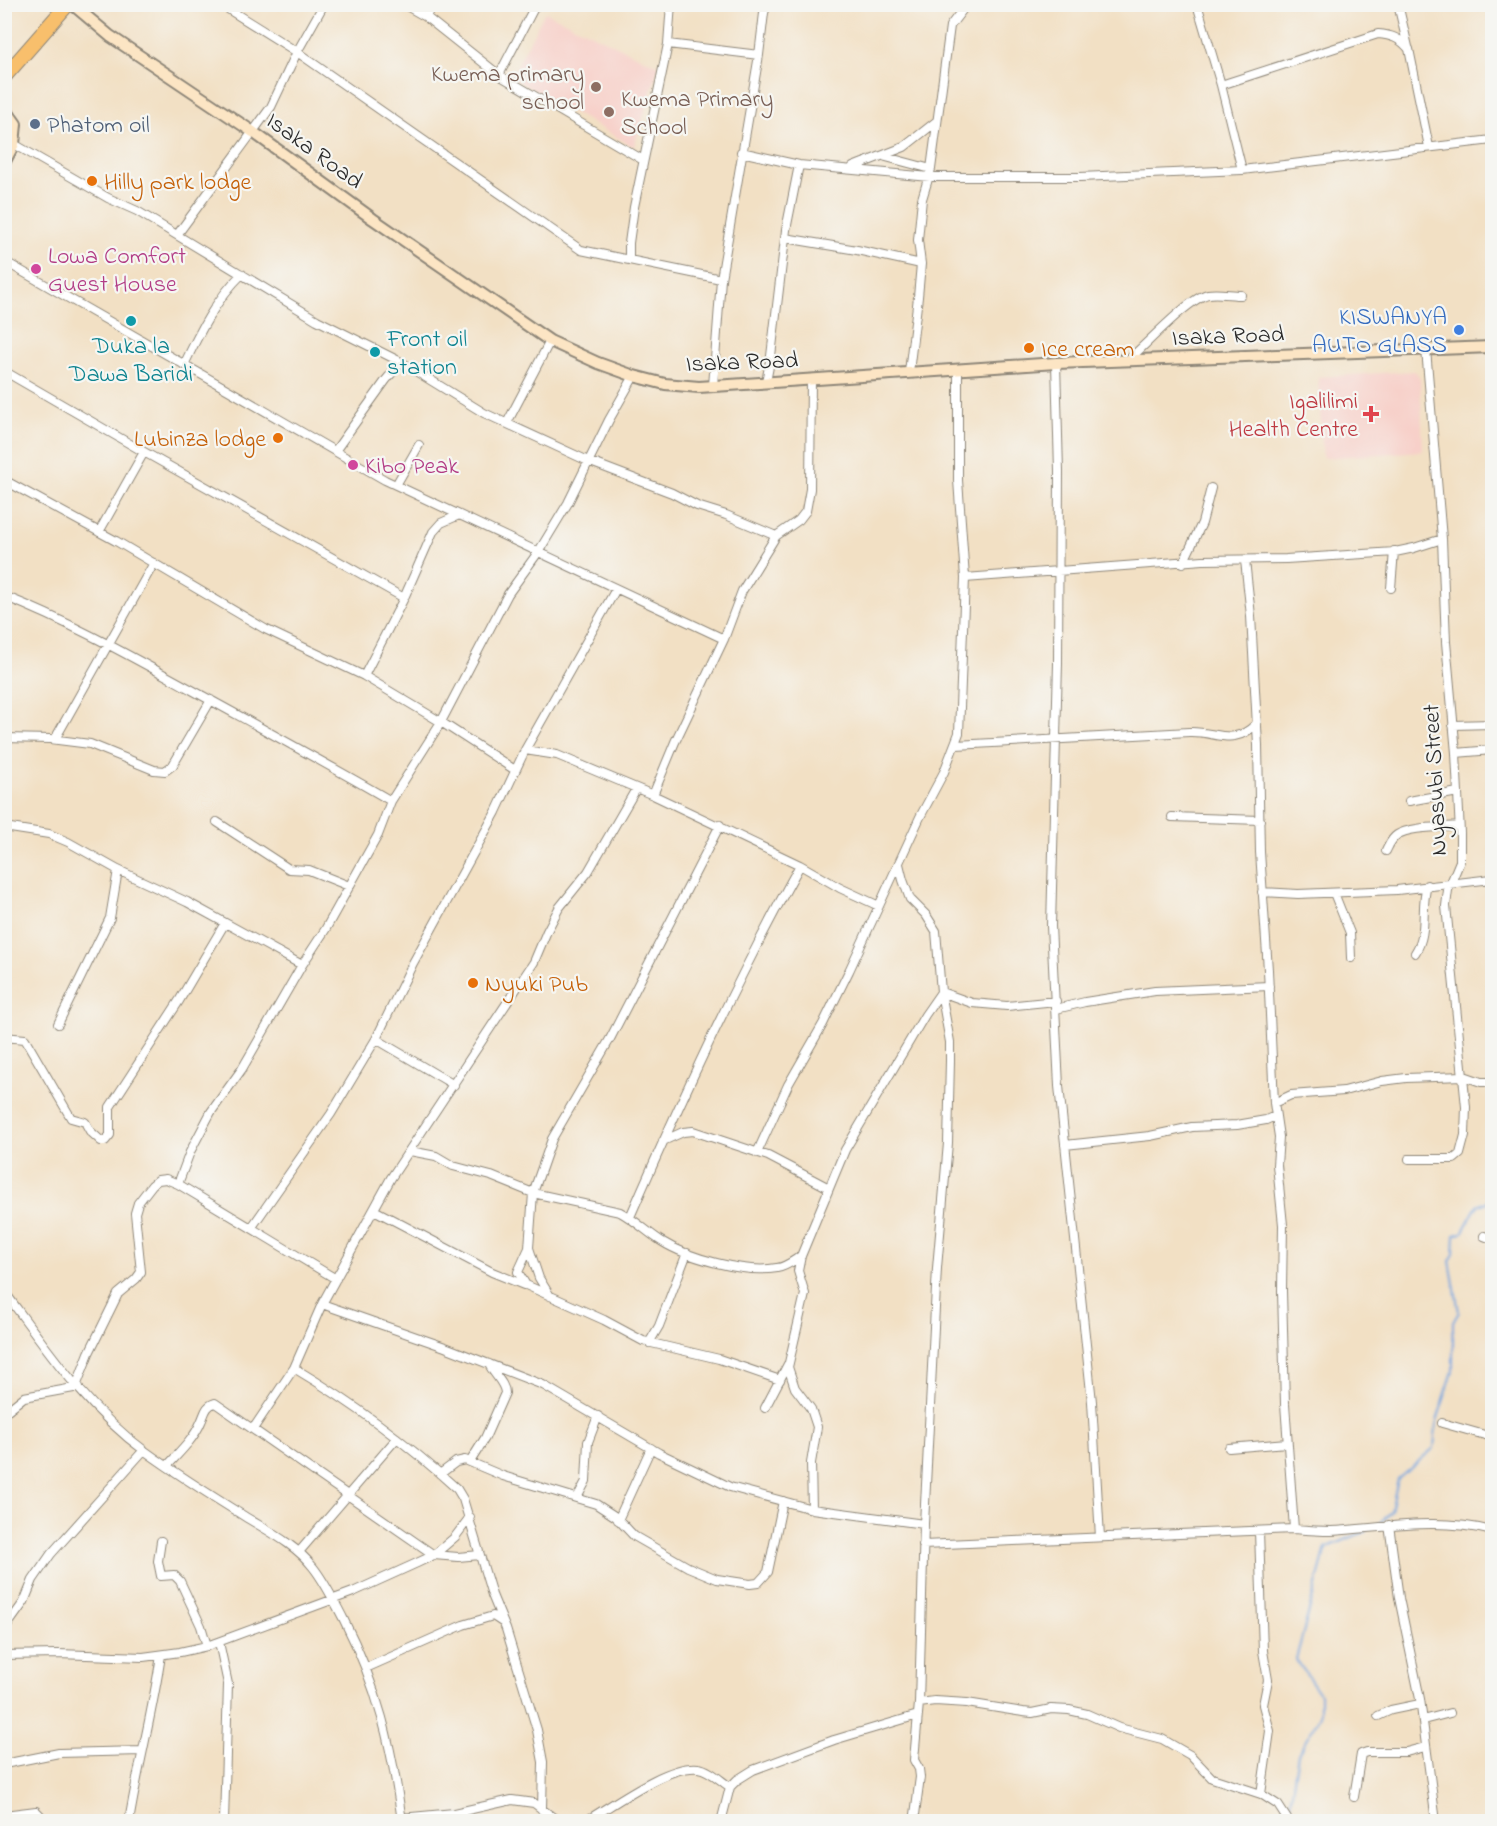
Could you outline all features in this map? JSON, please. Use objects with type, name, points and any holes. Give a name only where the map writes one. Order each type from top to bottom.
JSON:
[{"type":"highway","points":[[4,77],[70,4]]},
{"type":"street","name":"Isaka Road","points":[[70,4],[110,36],[253,132],[550,341],[598,363],[664,384],[699,387],[1056,363],[1492,347]]},
{"type":"street","points":[[220,4],[231,8],[297,52],[581,250],[721,279]]},
{"type":"street","points":[[177,235],[271,107],[297,52],[324,4]]},
{"type":"street","points":[[403,4],[426,17],[499,75],[643,160]]},
{"type":"street","points":[[426,17],[432,4]]},
{"type":"street","points":[[499,75],[536,4]]},
{"type":"street","points":[[629,260],[630,234],[643,160],[668,44],[671,4]]},
{"type":"street","points":[[713,386],[721,279],[767,4]]},
{"type":"street","points":[[909,372],[921,264],[918,240],[922,200],[930,173],[950,26],[967,4]]},
{"type":"street","points":[[1197,4],[1221,85],[1242,170]]},
{"type":"street","points":[[1398,4],[1429,147]]},
{"type":"street","points":[[1221,85],[1378,34],[1397,38],[1409,48]]},
{"type":"street","points":[[668,44],[759,55]]},
{"type":"street","points":[[4,107],[16,124],[14,144],[4,163]]},
{"type":"street","points":[[848,168],[883,157],[915,141],[937,121]]},
{"type":"street","points":[[741,152],[799,165],[930,173],[1080,177],[1242,170],[1492,140]]},
{"type":"street","points":[[14,144],[108,198],[137,211],[317,320],[401,362],[484,413],[588,461],[776,536]]},
{"type":"street","points":[[883,157],[898,159],[930,173]]},
{"type":"street","points":[[766,382],[785,238],[799,165]]},
{"type":"street","points":[[785,238],[921,264]]},
{"type":"street","points":[[4,261],[396,486],[724,639]]},
{"type":"street","points":[[184,365],[226,291],[242,274]]},
{"type":"street","points":[[1128,360],[1171,320],[1199,298],[1208,294],[1241,295]]},
{"type":"street","points":[[507,423],[550,341]]},
{"type":"street","name":"Nyasubi Street","points":[[1409,1159],[1454,1159],[1460,1154],[1465,1135],[1464,1076],[1446,906],[1448,890],[1460,861],[1458,792],[1446,642],[1442,539],[1426,350]]},
{"type":"street","points":[[335,451],[401,362]]},
{"type":"street","points":[[1056,363],[1059,471],[1052,926],[1059,1086],[1092,1402],[1100,1537]]},
{"type":"street","points":[[4,371],[404,598]]},
{"type":"street","points":[[757,1153],[788,1085],[823,1024],[956,745],[961,720],[965,578],[958,480],[958,371]]},
{"type":"street","points":[[178,1184],[190,1152],[211,1112],[242,1069],[302,965],[325,930],[378,835],[392,801],[441,722],[508,594],[539,551],[568,503],[634,376]]},
{"type":"street","points":[[653,795],[675,742],[724,639],[742,591],[776,536],[799,520],[806,511],[810,489],[811,379]]},
{"type":"street","points":[[396,486],[419,445]]},
{"type":"street","points":[[99,532],[144,452]]},
{"type":"street","points":[[4,480],[154,563],[265,630],[364,676],[515,770]]},
{"type":"street","points":[[1183,563],[1202,523],[1211,488]]},
{"type":"street","points":[[364,676],[404,598],[433,532],[441,523],[459,515]]},
{"type":"street","points":[[965,578],[1394,552],[1442,539]]},
{"type":"street","points":[[1391,588],[1394,552]]},
{"type":"street","points":[[1245,560],[1251,616],[1262,892],[1274,1103],[1279,1137],[1277,1175],[1283,1226],[1282,1291],[1287,1443],[1294,1529]]},
{"type":"street","points":[[55,739],[154,563]]},
{"type":"street","points":[[252,1227],[331,1114],[376,1039],[413,963],[496,812],[525,750],[616,589]]},
{"type":"street","points":[[4,596],[49,613],[392,801]]},
{"type":"street","points":[[4,738],[55,739],[90,744],[154,770],[165,771],[173,765],[211,700]]},
{"type":"street","points":[[956,745],[1202,732],[1233,737],[1244,734],[1256,724]]},
{"type":"street","points":[[1453,725],[1492,724]]},
{"type":"street","points":[[525,750],[557,755],[653,795],[720,825],[879,906]]},
{"type":"street","points":[[1456,753],[1492,750]]},
{"type":"street","points":[[253,1429],[294,1368],[322,1304],[391,1178],[534,962],[559,908],[588,872],[636,789]]},
{"type":"street","points":[[1409,801],[1458,792]]},
{"type":"street","points":[[1173,817],[1260,819]]},
{"type":"street","points":[[217,822],[289,869],[309,870],[349,886]]},
{"type":"street","points":[[526,1285],[519,1277],[518,1270],[529,1248],[533,1193],[552,1139],[610,1039],[720,825]]},
{"type":"street","points":[[1386,851],[1399,833],[1422,828],[1459,826]]},
{"type":"street","points":[[4,827],[56,837],[302,965]]},
{"type":"street","points":[[899,864],[910,899],[926,915],[936,931],[941,992],[950,1042],[951,1085],[937,1268],[924,1524],[919,1703],[914,1760],[920,1777],[914,1821]]},
{"type":"street","points":[[630,1217],[663,1142],[773,913],[800,865]]},
{"type":"street","points":[[58,1024],[110,918],[118,870]]},
{"type":"street","points":[[1262,892],[1298,894],[1397,890],[1492,879]]},
{"type":"street","points":[[1415,953],[1422,940],[1423,908],[1427,885]]},
{"type":"street","points":[[1334,893],[1350,933],[1352,958]]},
{"type":"street","points":[[4,1037],[25,1039],[70,1118],[85,1122],[94,1136],[105,1141],[110,1131],[110,1107],[116,1096],[179,1001],[225,923]]},
{"type":"street","points":[[941,992],[972,1004],[1007,1006],[1056,1005],[1155,992],[1269,986]]},
{"type":"street","points":[[812,1509],[811,1472],[817,1427],[811,1409],[795,1388],[789,1371],[806,1294],[798,1271],[801,1256],[845,1150],[941,992]]},
{"type":"street","points":[[376,1039],[454,1085]]},
{"type":"street","points":[[1274,1103],[1295,1094],[1344,1091],[1393,1079],[1464,1076],[1481,1082],[1492,1082]]},
{"type":"street","points":[[1065,1145],[1149,1136],[1192,1127],[1237,1125],[1266,1120],[1275,1116]]},
{"type":"street","points":[[663,1142],[683,1132],[693,1131],[768,1156],[829,1188]]},
{"type":"street","points":[[410,1151],[436,1156],[453,1166],[491,1176],[533,1193],[620,1212],[662,1242],[710,1261],[751,1268],[779,1268],[801,1256]]},
{"type":"street","points":[[78,1386],[89,1353],[118,1294],[141,1272],[135,1213],[138,1203],[158,1180],[166,1179],[178,1184],[336,1278]]},
{"type":"street","points":[[374,1210],[492,1272],[604,1320],[649,1343],[710,1357],[780,1380]]},
{"type":"street","points":[[529,1248],[539,1278],[550,1296]]},
{"type":"street","points":[[649,1343],[659,1326],[687,1253]]},
{"type":"street","points":[[4,1291],[53,1357],[100,1413],[144,1450],[299,1552],[313,1568],[333,1600],[366,1668],[386,1727],[402,1820],[454,1813],[512,1800],[526,1800],[559,1821]]},
{"type":"street","points":[[322,1304],[543,1385],[651,1448],[730,1487],[812,1509],[924,1524]]},
{"type":"street","points":[[765,1408],[789,1363]]},
{"type":"street","points":[[470,1462],[485,1438],[505,1393],[504,1386],[494,1375],[489,1364]]},
{"type":"street","points":[[294,1368],[351,1404],[397,1438],[457,1489],[465,1502],[541,1748],[544,1786],[542,1810]]},
{"type":"street","points":[[4,1413],[24,1397],[78,1386]]},
{"type":"street","points":[[167,1466],[201,1424],[206,1409],[213,1403],[434,1555],[458,1557],[480,1555]]},
{"type":"street","points":[[577,1498],[586,1481],[588,1442],[598,1416]]},
{"type":"street","points":[[1442,1423],[1492,1437]]},
{"type":"street","points":[[299,1552],[397,1438]]},
{"type":"street","points":[[1229,1448],[1287,1443]]},
{"type":"street","points":[[618,1520],[651,1448]]},
{"type":"street","points":[[4,1630],[24,1602],[33,1580],[51,1554],[144,1450]]},
{"type":"street","points":[[440,1474],[460,1460],[503,1476],[577,1498],[606,1510],[634,1536],[695,1570],[717,1579],[750,1584],[758,1583],[768,1572],[783,1500]]},
{"type":"street","points":[[4,1655],[58,1654],[143,1658],[207,1646],[333,1600],[434,1555],[455,1537],[470,1517]]},
{"type":"street","points":[[923,1545],[1294,1529],[1329,1531],[1389,1525],[1461,1525],[1492,1531]]},
{"type":"street","points":[[1389,1525],[1399,1598],[1423,1720],[1436,1821]]},
{"type":"street","points":[[1259,1531],[1263,1651],[1268,1680],[1263,1705],[1270,1731],[1261,1794]]},
{"type":"street","points":[[161,1541],[158,1561],[161,1576],[174,1575],[180,1581],[201,1626],[207,1646]]},
{"type":"street","points":[[366,1668],[463,1625],[493,1616],[503,1623]]},
{"type":"street","points":[[219,1642],[228,1684],[224,1821]]},
{"type":"street","points":[[129,1821],[160,1655]]},
{"type":"street","points":[[919,1703],[940,1701],[1032,1713],[1052,1709],[1087,1714],[1119,1728],[1162,1738],[1190,1755],[1212,1778],[1261,1794],[1278,1805],[1288,1821]]},
{"type":"street","points":[[1378,1716],[1391,1710],[1420,1704]]},
{"type":"street","points":[[1423,1720],[1450,1713]]},
{"type":"street","points":[[721,1821],[730,1787],[753,1770],[834,1740],[918,1715]]},
{"type":"street","points":[[1354,1797],[1361,1754],[1406,1752],[1425,1747]]},
{"type":"street","points":[[4,1764],[59,1753],[142,1751]]},
{"type":"street","points":[[584,1821],[655,1779],[691,1768],[705,1770],[730,1787]]},
{"type":"street","points":[[4,1815],[36,1811],[40,1815],[40,1821]]},
{"type":"shaded area","name":"Kwema Primary School","points":[[545,12],[659,66],[634,147],[511,77]]},
{"type":"shaded area","name":"Igalilimi Health Centre","points":[[1415,371],[1420,378],[1423,451],[1323,458],[1318,377]]},
{"type":"waterway","points":[[1379,1525],[1391,1511],[1398,1479],[1434,1448],[1436,1424],[1453,1371],[1453,1322],[1459,1312],[1450,1261],[1454,1254],[1455,1235],[1462,1233],[1477,1206],[1487,1202],[1492,1194]]},
{"type":"waterway","points":[[1288,1817],[1298,1754],[1320,1716],[1320,1694],[1296,1659],[1326,1548],[1366,1531]]},
{"type":"place","name":"Kwema primary school","points":[[596,87]]},
{"type":"place","name":"Kwema Primary School","points":[[609,112]]},
{"type":"place","name":"Phatom oil","points":[[35,124]]},
{"type":"place","name":"Hilly park lodge","points":[[92,181]]},
{"type":"place","name":"Lowa Comfort Guest House","points":[[36,269]]},
{"type":"place","name":"Duka la Dawa Baridi","points":[[131,321]]},
{"type":"place","name":"KISWANYA AUTO GLASS","points":[[1459,330]]},
{"type":"place","name":"Ice cream","points":[[1029,348]]},
{"type":"place","name":"Front oil station","points":[[375,352]]},
{"type":"place","name":"Igalilimi Health Centre","points":[[1371,414]]},
{"type":"place","name":"Lubinza lodge","points":[[278,438]]},
{"type":"place","name":"Kibo Peak","points":[[353,465]]},
{"type":"place","name":"Nyuki Pub","points":[[473,983]]}]
